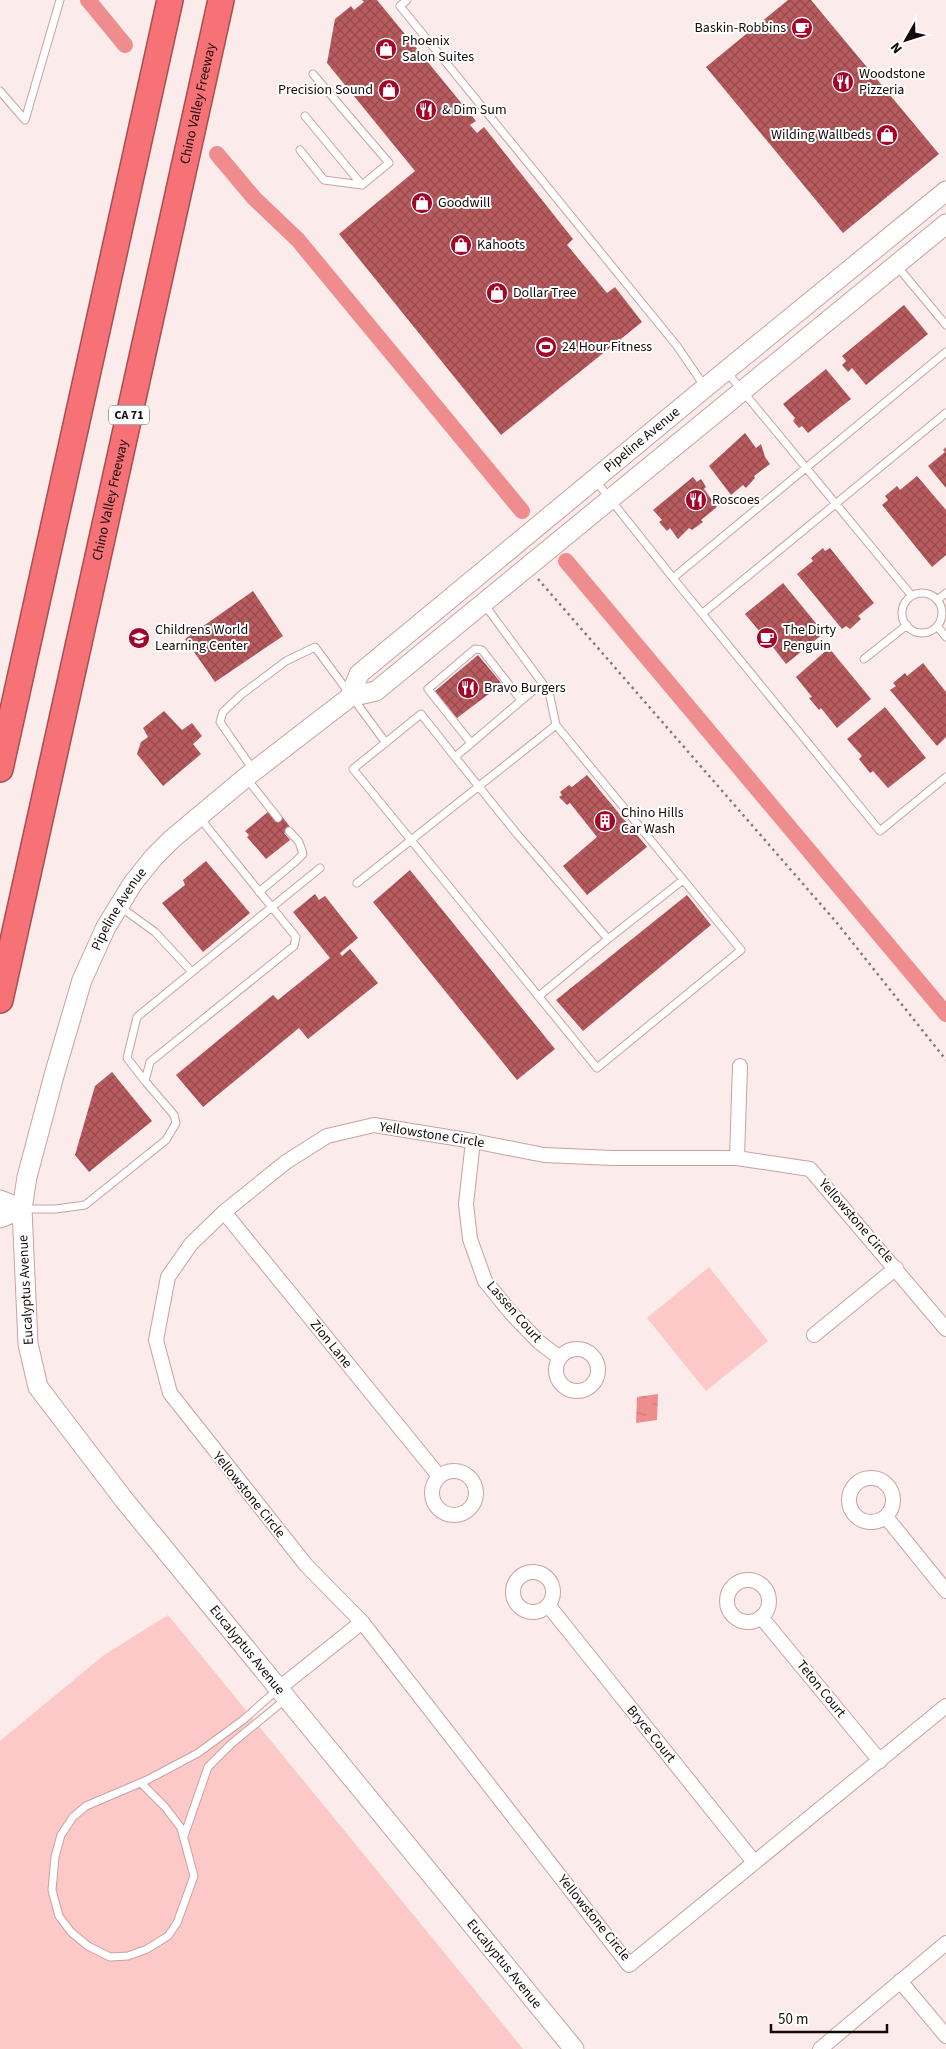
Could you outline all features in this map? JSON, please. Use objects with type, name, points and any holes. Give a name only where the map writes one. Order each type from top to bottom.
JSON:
[{"type":"highway","points":[[0,769],[170,0]]},
{"type":"highway","name":"Chino Valley Freeway","points":[[0,1000],[221,0]]},
{"type":"main road","name":"Pipeline Avenue","points":[[350,697],[360,674],[726,370],[946,191]]},
{"type":"main road","name":"Pipeline Avenue","points":[[22,1209],[27,1177],[82,980],[94,951],[119,906],[154,857],[198,816],[350,697],[376,690],[484,604],[946,224]]},
{"type":"main road","points":[[0,1200],[22,1209]]},
{"type":"main road","points":[[0,1218],[22,1209]]},
{"type":"main road","name":"Eucalyptus Avenue","points":[[22,1209],[28,1344],[38,1387],[125,1501],[574,2049]]},
{"type":"street","points":[[737,1158],[740,1066]]},
{"type":"street","name":"Yellowstone Circle","points":[[946,1329],[810,1169],[737,1158],[613,1158],[544,1155],[374,1125],[327,1136],[286,1162],[224,1212],[190,1244],[168,1277],[156,1340],[170,1393],[306,1565],[362,1622],[629,1966],[946,1706]]},
{"type":"street","name":"Lassen Court","points":[[473,1141],[466,1204],[470,1239],[485,1281],[532,1335],[560,1358]]},
{"type":"street","name":"Zion Lane","points":[[224,1212],[439,1476]]},
{"type":"street","points":[[814,1335],[896,1268]]},
{"type":"street","points":[[886,1518],[946,1591]]},
{"type":"street","name":"Bryce Court","points":[[548,1606],[754,1862]]},
{"type":"street","name":"Teton Court","points":[[761,1617],[880,1762]]},
{"type":"street","points":[[283,1694],[362,1622]]},
{"type":"street","points":[[820,2049],[946,1944]]},
{"type":"street","points":[[900,1981],[946,2036]]},
{"type":"lane","points":[[0,91],[25,120],[60,0]]},
{"type":"lane","points":[[407,0],[400,6],[677,346],[706,387]]},
{"type":"lane","points":[[300,150],[324,180],[362,184],[389,163],[313,74]]},
{"type":"lane","points":[[304,116],[362,184]]},
{"type":"lane","points":[[896,264],[946,325]]},
{"type":"lane","points":[[673,578],[946,352]]},
{"type":"lane","points":[[726,370],[912,596]]},
{"type":"lane","points":[[703,613],[946,413]]},
{"type":"lane","points":[[595,480],[880,831],[946,777]]},
{"type":"lane","points":[[920,593],[928,594],[937,600],[942,611],[941,619],[937,626],[925,632],[912,630],[907,625],[903,617],[903,609],[906,602],[912,596],[920,593]]},
{"type":"lane","points":[[937,600],[946,593]]},
{"type":"lane","points":[[484,604],[549,692],[556,724],[741,950],[597,1068],[353,769],[421,714],[478,786],[608,939]]},
{"type":"lane","points":[[864,659],[907,625]]},
{"type":"lane","points":[[937,626],[946,638]]},
{"type":"lane","points":[[278,818],[220,722],[223,712],[242,694],[286,661],[315,647],[350,697],[386,743]]},
{"type":"lane","points":[[472,743],[428,689],[475,649],[482,650],[521,700]]},
{"type":"lane","points":[[455,757],[542,683]]},
{"type":"lane","points":[[357,883],[556,724]]},
{"type":"lane","points":[[145,1081],[150,1062],[294,946],[296,937],[198,816]]},
{"type":"lane","points":[[259,892],[303,854],[299,842],[289,831]]},
{"type":"lane","points":[[22,1209],[56,1209],[85,1205],[166,1140],[176,1123],[174,1115],[127,1058],[137,1017],[320,868]]},
{"type":"lane","points":[[538,996],[683,880]]},
{"type":"lane","points":[[119,906],[155,932],[192,972]]},
{"type":"lane","points":[[141,1783],[165,1807],[181,1828],[194,1876],[177,1923],[168,1936],[147,1950],[128,1956],[110,1957],[88,1946],[72,1932],[59,1916],[52,1890],[55,1858],[61,1835],[74,1817],[86,1806],[141,1783],[214,1743],[283,1694]]},
{"type":"lane","points":[[184,1836],[208,1767],[283,1694]]},
{"type":"path","points":[[532,563],[837,923],[946,1060]]},
{"type":"shaded area","points":[[709,1267],[768,1341],[706,1391],[647,1318]]},
{"type":"shaded area","points":[[168,1615],[523,2049],[0,2049],[0,1741],[104,1655]]},
{"type":"water","points":[[658,1394],[657,1420],[636,1423],[637,1397]]},
{"type":"building","points":[[362,0],[377,0],[476,121],[470,125],[477,133],[484,127],[573,239],[567,245],[607,293],[615,287],[642,322],[501,435],[339,234],[415,171],[327,63],[335,19],[351,6],[354,10],[364,2]]},
{"type":"building","points":[[788,0],[811,0],[939,154],[843,233],[706,67]]},
{"type":"building","points":[[904,305],[928,334],[866,385],[852,368],[848,372],[842,365],[846,361],[842,356]]},
{"type":"building","points":[[826,369],[851,399],[808,433],[802,426],[799,428],[793,421],[795,418],[783,404]]},
{"type":"building","points":[[745,433],[756,448],[761,444],[765,457],[770,464],[754,476],[755,478],[746,488],[743,485],[731,495],[709,466]]},
{"type":"building","points":[[946,447],[946,488],[928,466],[945,452],[943,450]]},
{"type":"building","points":[[917,476],[946,510],[946,555],[932,567],[882,505],[888,500],[885,496],[897,486],[900,490]]},
{"type":"building","points":[[693,477],[697,482],[701,479],[706,487],[704,489],[717,507],[701,520],[703,522],[692,530],[689,528],[678,539],[670,528],[667,531],[659,522],[662,520],[653,510]]},
{"type":"building","points":[[823,548],[825,551],[830,548],[874,603],[858,616],[861,619],[850,629],[846,626],[842,629],[797,574],[813,561],[811,558]]},
{"type":"building","points":[[783,583],[824,633],[786,664],[772,646],[768,649],[757,635],[760,632],[745,614]]},
{"type":"building","points":[[253,591],[283,636],[215,682],[185,639]]},
{"type":"building","points":[[829,648],[871,699],[837,728],[821,708],[819,710],[809,698],[812,697],[796,677]]},
{"type":"building","name":"Bravo Burgers","points":[[478,655],[502,684],[457,718],[435,691]]},
{"type":"building","points":[[923,663],[946,692],[946,737],[937,746],[890,690],[896,686],[893,683],[905,673],[907,676]]},
{"type":"building","points":[[885,707],[926,758],[888,788],[873,771],[870,773],[859,759],[862,756],[847,739]]},
{"type":"building","points":[[164,711],[182,730],[192,723],[202,736],[193,744],[201,754],[163,786],[137,754],[141,742],[148,737],[143,728]]},
{"type":"building","name":"Chino Hills Car Wash","points":[[587,775],[647,847],[587,895],[563,866],[597,837],[570,803],[567,805],[559,797],[562,795],[560,792],[569,785],[572,787]]},
{"type":"building","points":[[268,812],[274,819],[280,814],[291,828],[284,833],[290,840],[266,859],[247,837],[249,835],[245,831]]},
{"type":"building","points":[[206,861],[250,913],[203,952],[162,903],[185,885],[183,880]]},
{"type":"building","points":[[410,870],[555,1049],[517,1080],[373,902]]},
{"type":"building","points":[[315,894],[319,900],[325,896],[358,938],[340,953],[342,956],[350,949],[378,983],[308,1039],[299,1028],[203,1107],[176,1075],[273,995],[278,1000],[330,958],[293,912]]},
{"type":"building","points":[[687,895],[711,925],[583,1031],[556,1000]]},
{"type":"building","points":[[112,1072],[152,1121],[89,1172],[75,1155],[95,1086]]},
{"type":"waterway","points":[[88,0],[125,45]]},
{"type":"waterway","points":[[217,154],[254,198],[298,240],[522,511]]},
{"type":"waterway","points":[[566,561],[946,1014]]},
{"type":"place","name":"Baskin-Robbins","points":[[802,28]]},
{"type":"place","name":"Phoenix Salon Suites","points":[[386,49]]},
{"type":"place","name":"Woodstone Pizzeria","points":[[843,82]]},
{"type":"place","name":"Precision Sound","points":[[389,90]]},
{"type":"place","name":"& Dim Sum","points":[[426,110]]},
{"type":"place","name":"Wilding Wallbeds","points":[[887,135]]},
{"type":"place","name":"Goodwill","points":[[422,203]]},
{"type":"place","name":"Kahoots","points":[[461,245]]},
{"type":"place","name":"Dollar Tree","points":[[497,293]]},
{"type":"place","name":"24 Hour Fitness","points":[[546,347]]},
{"type":"place","name":"Roscoes","points":[[696,500]]},
{"type":"place","name":"Childrens World Learning Center","points":[[139,638]]},
{"type":"place","name":"The Dirty Penguin","points":[[767,638]]},
{"type":"place","name":"Bravo Burgers","points":[[468,688]]},
{"type":"place","name":"Chino Hills Car Wash","points":[[605,821]]}]
